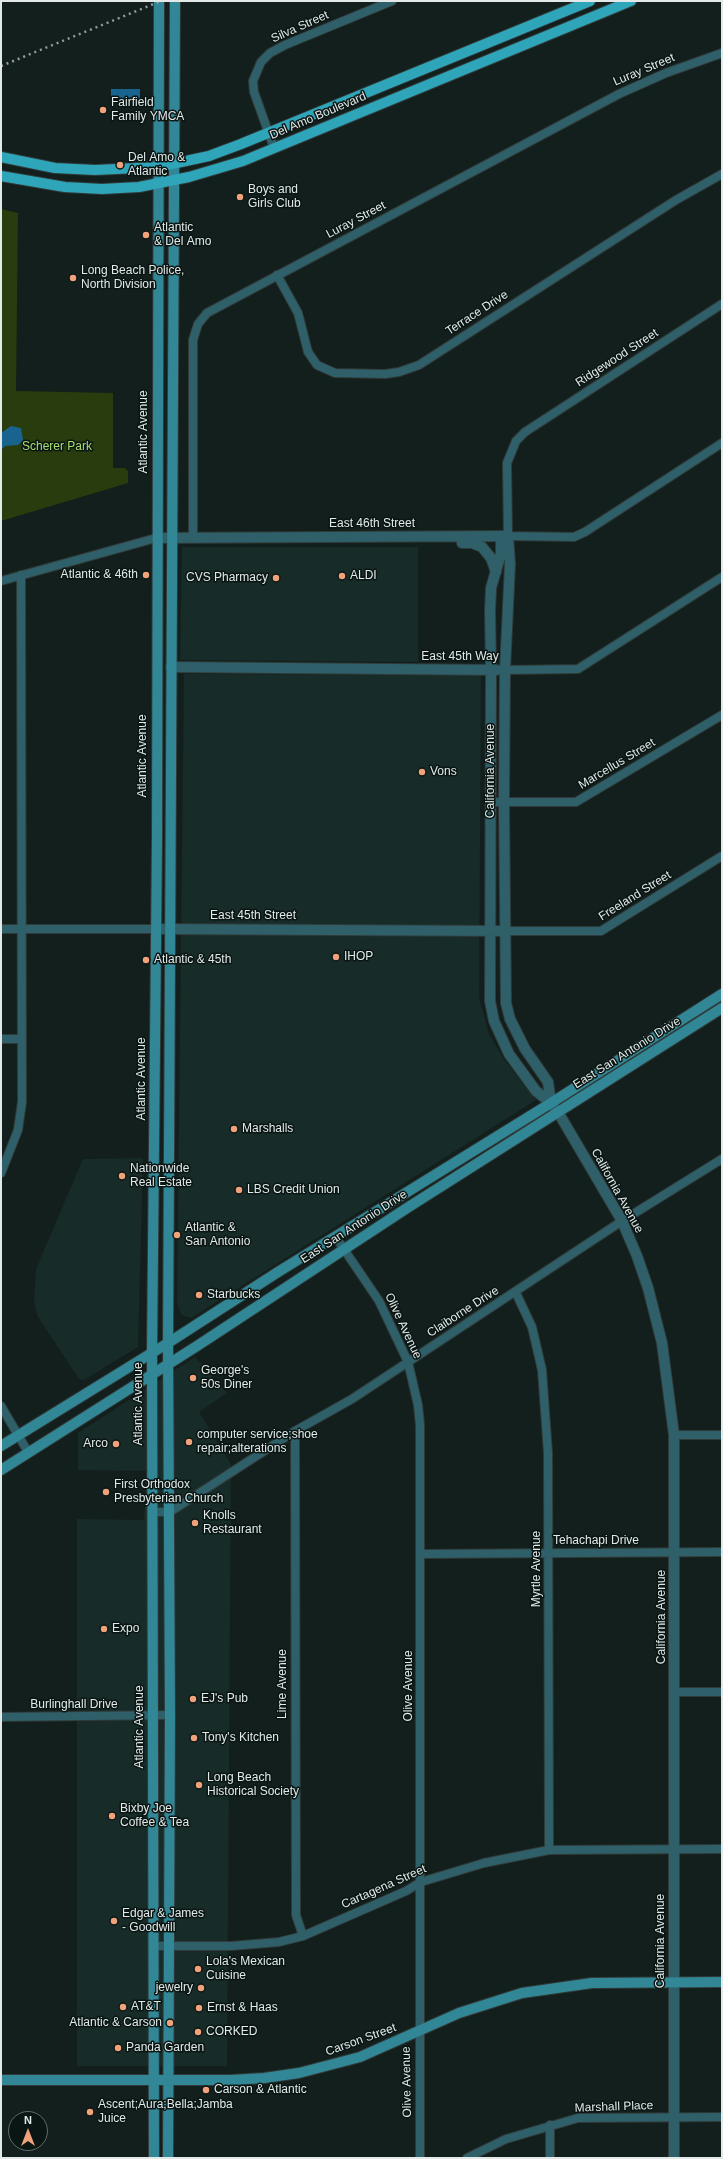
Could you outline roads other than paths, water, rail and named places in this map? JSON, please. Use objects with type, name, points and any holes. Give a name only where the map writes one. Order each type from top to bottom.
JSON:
[{"type":"main road","name":"Atlantic Avenue","points":[[154,2158],[152,1352],[156,929],[156,538],[159,1]]},
{"type":"main road","points":[[168,2158],[170,1512],[168,1343],[175,1]]},
{"type":"main road","name":"Del Amo Boulevard","points":[[1,157],[37,165],[71,169],[118,170],[158,167],[208,156],[268,133],[590,1]]},
{"type":"main road","name":"Del Amo Boulevard","points":[[1,176],[30,182],[82,188],[139,187],[174,181],[218,169],[274,148],[631,1]]},
{"type":"main road","name":"East San Antonio Drive","points":[[1,1446],[168,1343],[335,1236],[551,1103],[722,994]]},
{"type":"main road","name":"East San Antonio Drive","points":[[1,1470],[344,1251],[407,1208],[722,1008]]},
{"type":"main road","name":"Carson Street","points":[[1,2080],[244,2080],[299,2073],[360,2057],[472,2008],[545,1988],[592,1983],[722,1982]]},
{"type":"street","name":"Silva Street","points":[[274,148],[254,92],[253,81],[261,62],[270,53],[285,45],[392,1]]},
{"type":"street","name":"Luray Street","points":[[193,536],[193,340],[195,328],[207,314],[277,275],[618,94],[666,73],[722,53]]},
{"type":"street","name":"Terrace Drive","points":[[277,275],[298,313],[308,352],[317,365],[335,373],[385,374],[399,372],[419,365],[676,200],[722,174]]},
{"type":"street","name":"Ridgewood Street","points":[[525,432],[722,304]]},
{"type":"street","name":"California Avenue","points":[[525,432],[516,441],[507,463],[505,536],[491,588],[490,1000],[494,1021],[509,1054],[536,1091],[551,1103],[558,1112],[622,1221],[648,1288],[662,1343],[674,1434],[674,2158]]},
{"type":"street","name":"East 46th Street","points":[[1,581],[156,538],[172,536],[574,536],[585,532],[722,443]]},
{"type":"street","name":"California Avenue","points":[[505,536],[510,564],[505,670],[505,988],[510,1020],[525,1049],[548,1082],[551,1103]]},
{"type":"street","points":[[448,537],[455,542],[472,543],[482,547],[491,558],[496,572]]},
{"type":"street","points":[[1,1173],[18,1130],[22,1102],[21,575]]},
{"type":"street","name":"East 45th Way","points":[[171,667],[491,670],[578,669],[722,577]]},
{"type":"street","name":"Marcellus Street","points":[[490,802],[576,802],[722,715]]},
{"type":"street","name":"Freeland Street","points":[[505,931],[601,931],[722,856]]},
{"type":"street","name":"East 45th Street","points":[[1,929],[505,931]]},
{"type":"street","points":[[1,1039],[21,1039]]},
{"type":"street","name":"Claiborne Drive","points":[[170,1512],[295,1431],[352,1399],[516,1293],[622,1221],[722,1159]]},
{"type":"street","name":"Olive Avenue","points":[[335,1236],[379,1300],[408,1362],[418,1405],[420,1425],[422,1554],[419,2032],[420,2158]]},
{"type":"street","name":"Myrtle Avenue","points":[[516,1293],[532,1327],[542,1370],[548,1452],[549,1850]]},
{"type":"street","points":[[1,1406],[28,1452]]},
{"type":"street","name":"Lime Avenue","points":[[295,1431],[296,1915],[303,1936]]},
{"type":"street","points":[[674,1434],[722,1434]]},
{"type":"street","points":[[152,1512],[170,1512]]},
{"type":"street","name":"Tehachapi Drive","points":[[422,1554],[722,1552]]},
{"type":"street","points":[[675,1692],[722,1692]]},
{"type":"street","name":"Burlinghall Drive","points":[[1,1717],[153,1717],[170,1715]]},
{"type":"street","name":"Cartagena Street","points":[[153,1946],[231,1946],[279,1942],[303,1936],[406,1891],[421,1882],[484,1863],[549,1850],[722,1849]]},
{"type":"street","name":"Marshall Place","points":[[467,2158],[506,2139],[578,2118],[722,2118]]},
{"type":"street","points":[[550,2125],[550,2158]]},
{"type":"water","points":[[111,89],[140,89],[140,101],[111,101]]},
{"type":"water","points":[[11,426],[21,428],[23,440],[18,445],[5,446],[1,450],[1,433]]},
{"type":"railway","points":[[1,66],[161,1]]},
{"type":"place","name":"Fairfield Family YMCA","points":[[103,110]]},
{"type":"place","name":"Del Amo & Atlantic","points":[[120,165]]},
{"type":"place","name":"Boys and Girls Club","points":[[240,197]]},
{"type":"place","name":"Atlantic & Del Amo","points":[[146,235]]},
{"type":"place","name":"Long Beach Police, North Division","points":[[73,278]]},
{"type":"place","name":"Atlantic & 46th","points":[[146,575]]},
{"type":"place","name":"ALDI","points":[[342,576]]},
{"type":"place","name":"CVS Pharmacy","points":[[276,578]]},
{"type":"place","name":"Vons","points":[[422,772]]},
{"type":"place","name":"IHOP","points":[[336,957]]},
{"type":"place","name":"Atlantic & 45th","points":[[146,960]]},
{"type":"place","name":"Marshalls","points":[[234,1129]]},
{"type":"place","name":"Nationwide Real Estate","points":[[122,1176]]},
{"type":"place","name":"LBS Credit Union","points":[[239,1190]]},
{"type":"place","name":"Atlantic & San Antonio","points":[[177,1235]]},
{"type":"place","name":"Starbucks","points":[[199,1295]]},
{"type":"place","name":"George's 50s Diner","points":[[193,1378]]},
{"type":"place","name":"computer service;shoe repair;alterations","points":[[189,1442]]},
{"type":"place","name":"Arco","points":[[116,1444]]},
{"type":"place","name":"First Orthodox Presbyterian Church","points":[[106,1492]]},
{"type":"place","name":"Knolls Restaurant","points":[[195,1523]]},
{"type":"place","name":"Expo","points":[[104,1629]]},
{"type":"place","name":"EJ's Pub","points":[[193,1699]]},
{"type":"place","name":"Tony's Kitchen","points":[[194,1738]]},
{"type":"place","name":"Long Beach Historical Society","points":[[199,1785]]},
{"type":"place","name":"Bixby Joe Coffee & Tea","points":[[112,1816]]},
{"type":"place","name":"Edgar & James - Goodwill","points":[[114,1921]]},
{"type":"place","name":"Lola's Mexican Cuisine","points":[[198,1969]]},
{"type":"place","name":"jewelry","points":[[201,1988]]},
{"type":"place","name":"AT&T","points":[[123,2007]]},
{"type":"place","name":"Ernst & Haas","points":[[199,2008]]},
{"type":"place","name":"Atlantic & Carson","points":[[170,2023]]},
{"type":"place","name":"CORKED","points":[[198,2032]]},
{"type":"place","name":"Panda Garden","points":[[118,2048]]},
{"type":"place","name":"Carson & Atlantic","points":[[206,2090]]},
{"type":"place","name":"Ascent;Aura;Bella;Jamba Juice","points":[[90,2112]]},
{"type":"park label","name":"Scherer Park","points":[[57,447]]}]
